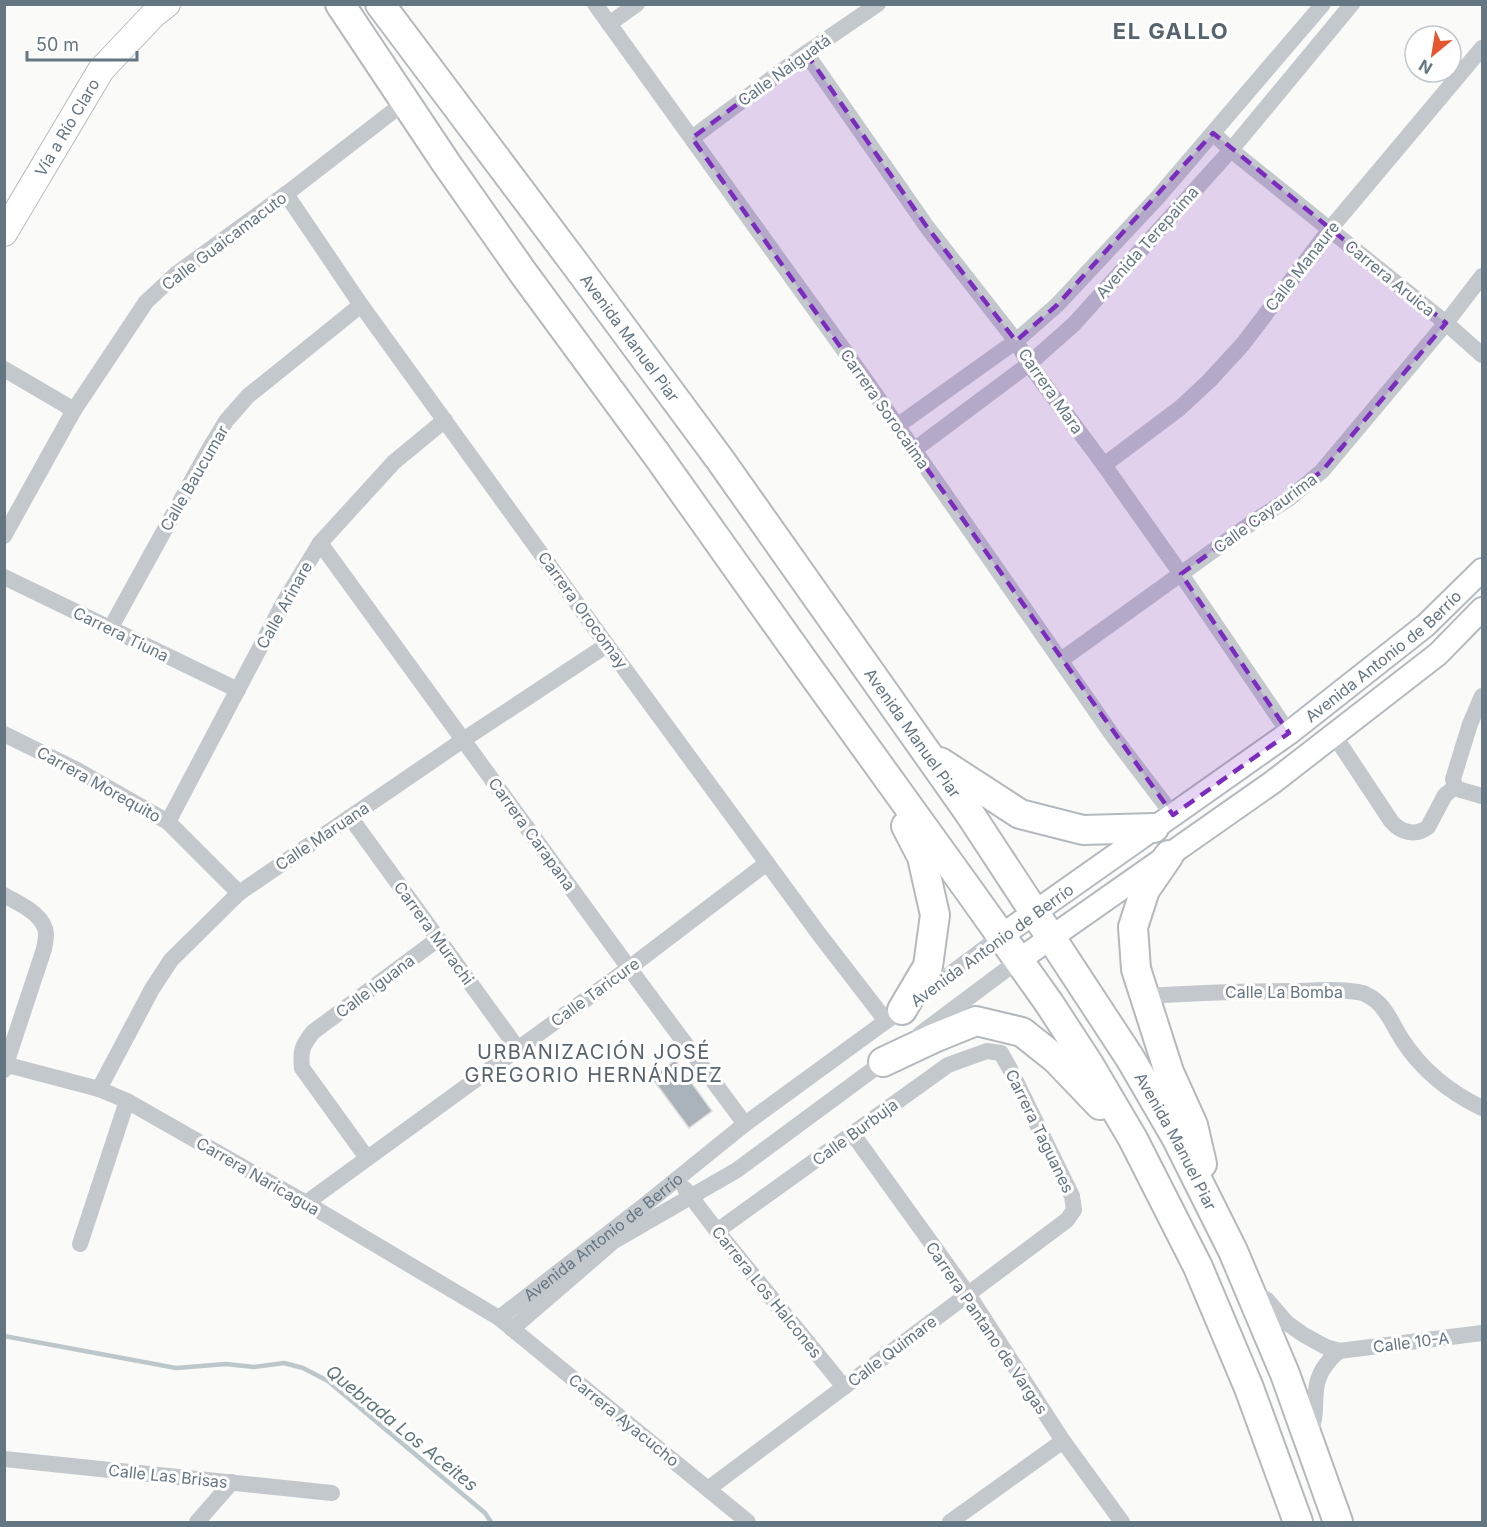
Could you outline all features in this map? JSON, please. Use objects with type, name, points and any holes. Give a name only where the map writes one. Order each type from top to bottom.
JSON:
[{"type":"highway","points":[[340,4],[524,274],[657,455],[1019,960],[1090,1066],[1133,1139],[1198,1267],[1250,1388],[1298,1522]]},
{"type":"highway","name":"Avenida Manuel Piar","points":[[380,4],[721,461],[970,814],[1130,1058],[1177,1139],[1233,1251],[1285,1374],[1338,1522]]},
{"type":"highway","points":[[925,750],[1020,814],[1083,830],[1163,822]]},
{"type":"highway","points":[[872,756],[885,787],[922,857],[935,915],[928,966],[894,1015]]},
{"type":"highway","points":[[1169,855],[1145,890],[1133,927],[1136,969],[1169,1072],[1193,1125],[1203,1170],[1202,1190]]},
{"type":"highway","points":[[883,1062],[976,1021],[1022,1032],[1056,1059],[1133,1139]]},
{"type":"main road","name":"Vía a Río Claro","points":[[4,233],[101,70],[153,15],[167,4]]},
{"type":"street","name":"Carrera Sorocaima","points":[[595,4],[897,426],[1061,660],[1113,736],[1163,822]]},
{"type":"street","points":[[609,24],[638,4]]},
{"type":"street","name":"Calle Naiguatá","points":[[692,138],[806,53],[878,4]]},
{"type":"street","name":"Avenida Terepaima","points":[[897,426],[1016,341],[1057,305],[1158,197],[1323,4]]},
{"type":"street","name":"Avenida Terepaima","points":[[914,450],[1029,364],[1074,324],[1231,150],[1352,4]]},
{"type":"street","name":"Calle Manaure","points":[[1104,465],[1180,408],[1243,344],[1330,229],[1482,48]]},
{"type":"street","name":"Carrera Mara","points":[[806,53],[927,227],[1016,341],[1029,364],[1104,465],[1289,734]]},
{"type":"street","name":"Calle Guaicamacuto","points":[[4,536],[74,410],[146,302],[176,274],[286,194],[405,102]]},
{"type":"street","name":"Carrera Aruica","points":[[1213,133],[1482,355]]},
{"type":"street","name":"Carrera Orocomay","points":[[286,194],[361,305],[819,934],[894,1015]]},
{"type":"street","name":"Calle Cayaurima","points":[[1061,660],[1290,498],[1322,471],[1446,323],[1482,276]]},
{"type":"street","name":"Calle Baucumar","points":[[110,629],[226,421],[248,396],[361,305]]},
{"type":"street","points":[[4,369],[74,410]]},
{"type":"street","name":"Calle Arinare","points":[[168,822],[284,602],[320,543],[394,462],[445,420]]},
{"type":"street","name":"Carrera Carapana","points":[[320,543],[629,968],[746,1124]]},
{"type":"street","name":"Avenida Antonio de Berrío","points":[[505,1323],[746,1124],[1001,936],[1289,734],[1426,625],[1482,570]]},
{"type":"street","name":"Carrera Tiuna","points":[[4,577],[238,690]]},
{"type":"street","name":"Avenida Antonio de Berrío","points":[[505,1323],[614,1240],[737,1170],[1019,960],[1273,782],[1438,654],[1482,609]]},
{"type":"street","name":"Calle Maruana","points":[[99,1089],[152,989],[171,960],[239,893],[463,740],[608,645]]},
{"type":"street","points":[[1482,696],[1470,724],[1453,779],[1457,789],[1482,796]]},
{"type":"street","name":"Carrera Morequito","points":[[4,734],[77,770],[168,822],[239,893]]},
{"type":"street","points":[[1334,735],[1391,821],[1401,830],[1413,833],[1423,831],[1428,827],[1445,795],[1455,787]]},
{"type":"street","name":"Carrera Murachi","points":[[350,818],[518,1049]]},
{"type":"street","name":"Calle Taricure","points":[[306,1203],[629,968],[767,863]]},
{"type":"street","points":[[4,895],[39,917],[46,932],[44,949],[5,1066]]},
{"type":"street","name":"Calle Iguana","points":[[367,1158],[302,1068],[300,1054],[305,1042],[313,1032],[438,939]]},
{"type":"street","name":"Calle La Bomba","points":[[1144,996],[1209,992],[1340,991],[1362,993],[1381,1005],[1406,1045],[1432,1075],[1462,1097],[1482,1107]]},
{"type":"street","name":"Calle Burbuja","points":[[717,1231],[948,1065],[987,1051],[1001,1053]]},
{"type":"street","name":"Carrera Taguanes","points":[[1001,1053],[1072,1197],[1074,1210]]},
{"type":"street","name":"Carrera Naricagua","points":[[5,1066],[99,1089],[127,1101],[306,1203],[505,1323]]},
{"type":"street","points":[[80,1244],[127,1101]]},
{"type":"street","name":"Carrera Pantano de Vargas","points":[[852,1133],[968,1294],[1062,1441],[1122,1522]]},
{"type":"street","name":"Carrera Los Halcones","points":[[678,1178],[717,1231],[844,1387]]},
{"type":"street","name":"Calle Quimare","points":[[708,1489],[1067,1220],[1074,1210]]},
{"type":"street","points":[[1250,1292],[1267,1300],[1287,1323],[1304,1335],[1339,1351]]},
{"type":"street","name":"Carrera Ayacucho","points":[[505,1323],[748,1522]]},
{"type":"street","name":"Calle 10-A","points":[[1339,1351],[1482,1333]]},
{"type":"street","points":[[1308,1437],[1314,1422],[1316,1388],[1322,1371],[1339,1351]]},
{"type":"street","points":[[959,1520],[1062,1441]]},
{"type":"street","name":"Calle Las Brisas","points":[[4,1459],[332,1493]]},
{"type":"street","points":[[197,1522],[232,1482]]},
{"type":"highlighted area","points":[[806,53],[927,227],[1016,341],[1057,305],[1213,133],[1446,323],[1322,471],[1181,574],[1289,733],[1173,815],[692,138]]},
{"type":"building","points":[[675,1060],[712,1111],[689,1128],[652,1078]]},
{"type":"waterway","name":"Quebrada Los Aceites","points":[[4,1336],[176,1368],[226,1364],[254,1367],[284,1363],[303,1368],[328,1381],[485,1513],[491,1522]]},
{"type":"district","name":"EL GALLO","points":[[1171,31]]},
{"type":"district","name":"URBANIZACIÓN JOSÉ GREGORIO HERNÁNDEZ","points":[[594,1064]]}]
